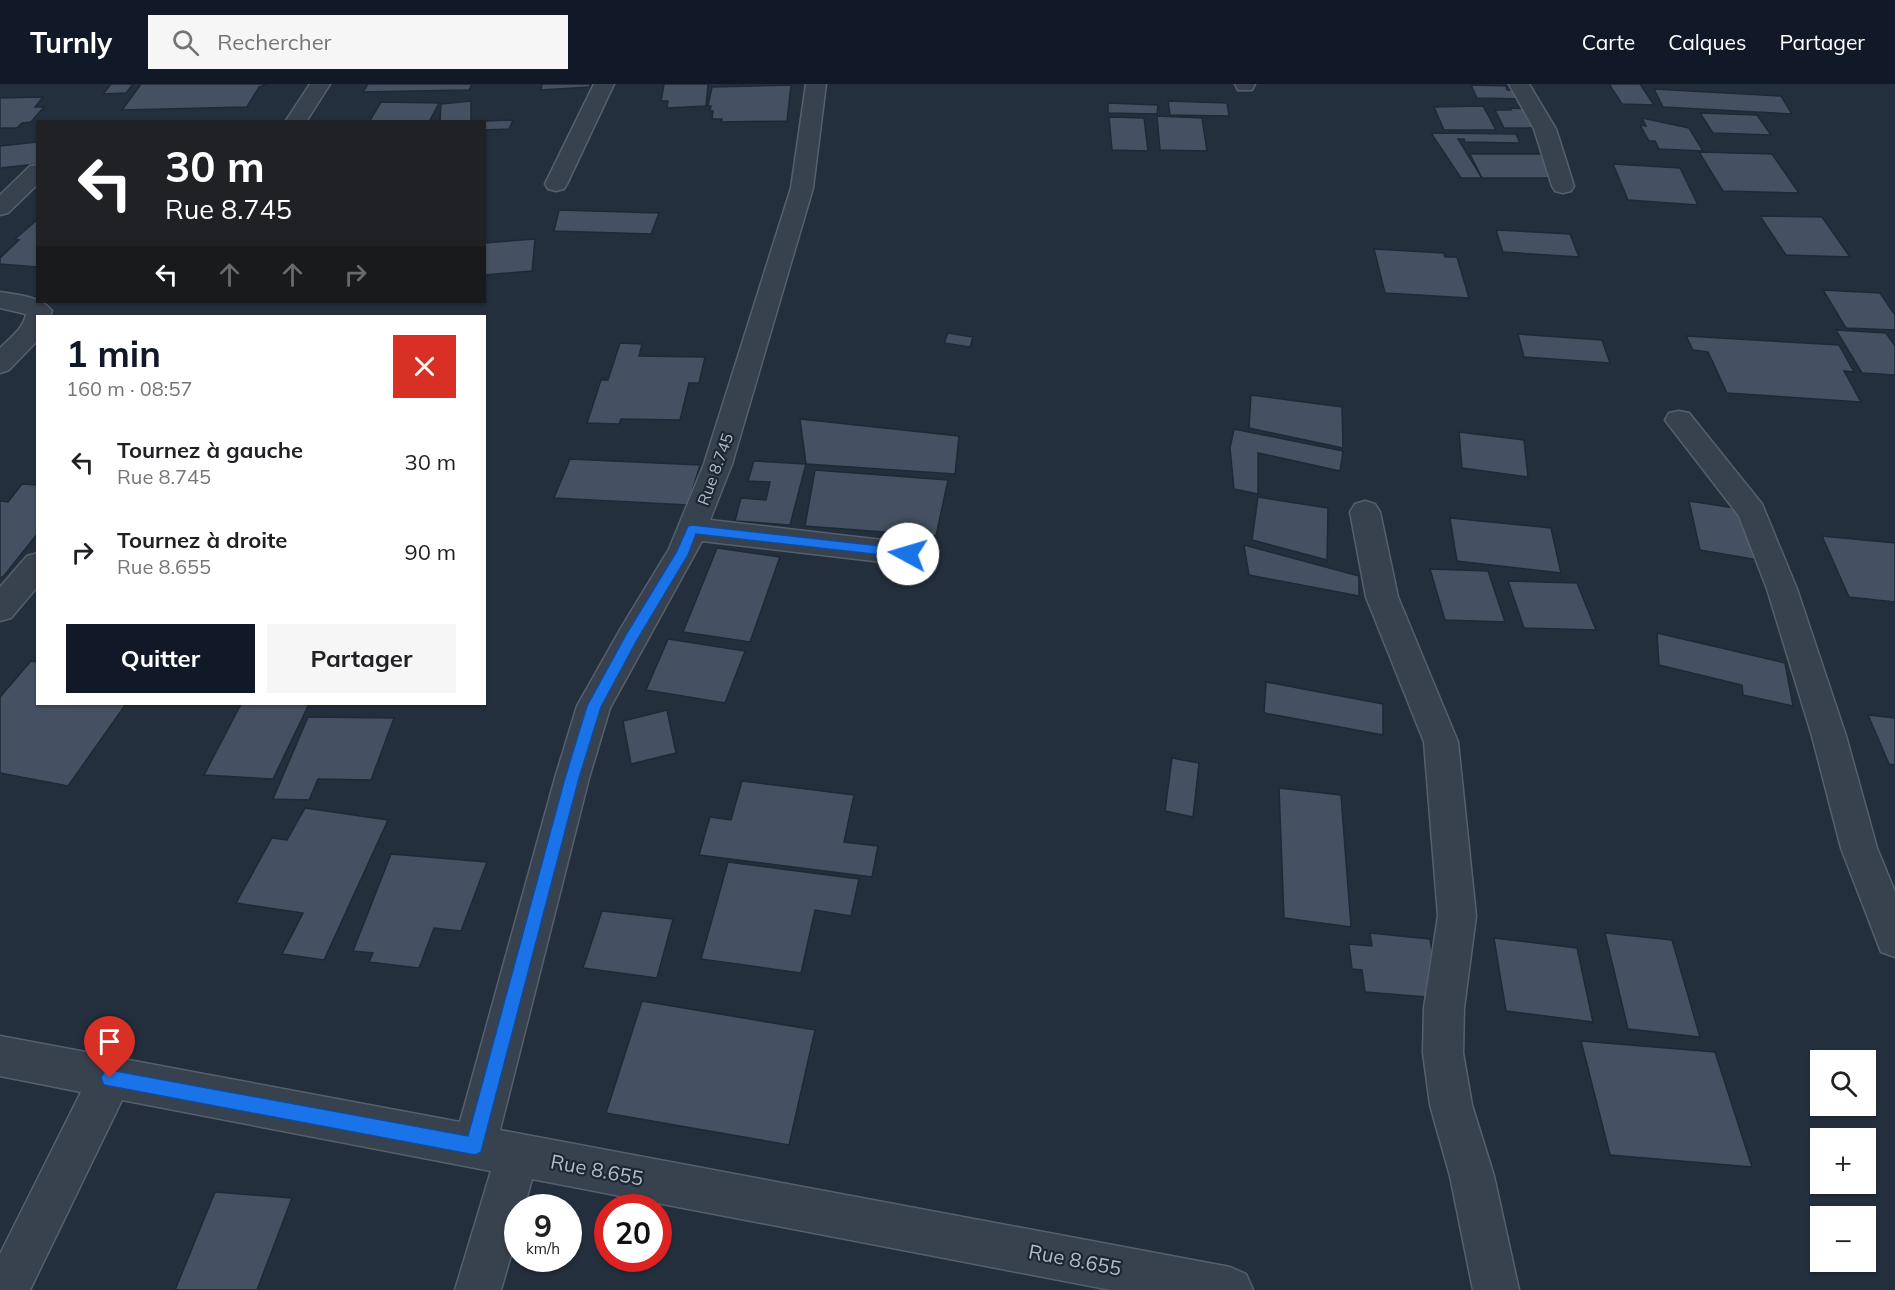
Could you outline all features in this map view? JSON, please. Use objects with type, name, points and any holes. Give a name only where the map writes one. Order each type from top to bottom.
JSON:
[{"type":"street","points":[[296,120],[320,84]]},
{"type":"street","points":[[556,184],[604,84]]},
{"type":"street","name":"Rue 8.745","points":[[475,1146],[572,778],[594,706],[632,636],[683,552],[718,464],[802,188],[816,84]]},
{"type":"street","points":[[1519,84],[1545,129],[1563,186]]},
{"type":"street","points":[[0,208],[36,173]]},
{"type":"street","points":[[0,300],[24,304],[39,311],[38,315]]},
{"type":"street","points":[[0,364],[36,326]]},
{"type":"street","points":[[1679,420],[1752,512],[1782,589],[1825,725],[1859,848],[1895,939]]},
{"type":"street","points":[[1365,512],[1382,597],[1441,742],[1457,916],[1444,1008],[1443,1053],[1451,1105],[1472,1176],[1496,1290]]},
{"type":"street","points":[[692,529],[908,554]]},
{"type":"street","points":[[0,609],[36,566]]},
{"type":"street","name":"Rue 8.655","points":[[0,1056],[1230,1290]]},
{"type":"street","points":[[6,1290],[110,1078]]},
{"type":"street","points":[[478,1290],[518,1154]]},
{"type":"building","points":[[111,84],[133,84],[126,93],[103,94]]},
{"type":"building","points":[[141,84],[268,84],[259,87],[247,107],[122,110]]},
{"type":"building","points":[[368,84],[472,84],[469,90],[363,92]]},
{"type":"building","points":[[542,84],[590,84],[590,87],[541,90]]},
{"type":"building","points":[[664,84],[708,84],[706,106],[667,108],[668,101],[661,101]]},
{"type":"building","points":[[1609,84],[1640,84],[1654,105],[1622,104]]},
{"type":"building","points":[[791,85],[787,121],[721,122],[722,119],[712,119],[713,111],[710,111],[711,106],[708,106],[712,87]]},
{"type":"building","points":[[1471,85],[1506,86],[1507,90],[1522,90],[1527,99],[1477,98]]},
{"type":"building","points":[[1654,89],[1781,96],[1792,114],[1663,107]]},
{"type":"building","points":[[43,97],[35,107],[44,107],[31,122],[22,123],[17,128],[0,128],[0,98]]},
{"type":"building","points":[[471,101],[471,120],[440,120],[441,104]]},
{"type":"building","points":[[1168,101],[1227,103],[1229,116],[1170,115]]},
{"type":"building","points":[[381,102],[439,103],[430,120],[370,120]]},
{"type":"building","points":[[1108,103],[1158,105],[1157,114],[1108,113]]},
{"type":"building","points":[[1483,106],[1496,130],[1444,130],[1434,107]]},
{"type":"building","points":[[1510,108],[1530,109],[1541,128],[1504,128],[1495,110],[1511,110]]},
{"type":"building","points":[[1700,113],[1757,115],[1771,135],[1713,133]]},
{"type":"building","points":[[1157,116],[1202,118],[1207,151],[1160,150]]},
{"type":"building","points":[[1109,117],[1144,118],[1148,151],[1112,150]]},
{"type":"building","points":[[1642,118],[1689,128],[1703,151],[1659,149],[1655,141],[1649,141],[1640,125],[1646,126]]},
{"type":"building","points":[[513,120],[509,129],[486,130],[486,121]]},
{"type":"building","points":[[1431,133],[1516,134],[1520,143],[1465,142],[1464,139],[1458,139],[1482,178],[1461,178]]},
{"type":"building","points":[[36,142],[36,164],[0,168],[0,146]]},
{"type":"building","points":[[1699,152],[1772,154],[1799,193],[1723,191]]},
{"type":"building","points":[[1470,154],[1546,154],[1560,178],[1482,178]]},
{"type":"building","points":[[1613,164],[1680,168],[1698,205],[1628,200]]},
{"type":"building","points":[[559,210],[659,213],[651,234],[554,231]]},
{"type":"building","points":[[1760,216],[1822,217],[1850,257],[1786,255]]},
{"type":"building","points":[[36,221],[36,267],[0,264],[0,258],[19,240],[15,239]]},
{"type":"building","points":[[1496,230],[1570,234],[1579,257],[1503,252]]},
{"type":"building","points":[[535,239],[532,271],[486,275],[486,243]]},
{"type":"building","points":[[1374,249],[1444,253],[1445,257],[1457,257],[1469,298],[1385,293]]},
{"type":"building","points":[[1823,290],[1880,293],[1895,315],[1895,330],[1846,328]]},
{"type":"building","points":[[1836,330],[1886,333],[1895,346],[1895,375],[1862,373]]},
{"type":"building","points":[[948,333],[973,337],[970,347],[944,343]]},
{"type":"building","points":[[1518,334],[1602,340],[1610,363],[1524,357]]},
{"type":"building","points":[[1686,336],[1839,345],[1854,372],[1844,371],[1861,402],[1727,393],[1708,352],[1693,350]]},
{"type":"building","points":[[620,343],[642,344],[639,356],[705,357],[699,383],[689,383],[680,420],[621,419],[619,424],[587,423],[601,380],[608,380]]},
{"type":"building","points":[[1251,395],[1342,407],[1343,448],[1249,428]]},
{"type":"building","points":[[800,419],[959,436],[955,474],[806,464]]},
{"type":"building","points":[[1234,429],[1343,451],[1340,471],[1258,453],[1258,494],[1234,489],[1230,448]]},
{"type":"building","points":[[1459,432],[1524,440],[1528,477],[1462,468]]},
{"type":"building","points":[[570,459],[700,465],[688,505],[554,498]]},
{"type":"building","points":[[754,461],[806,464],[790,525],[735,521],[741,498],[766,500],[770,482],[748,481]]},
{"type":"building","points":[[815,470],[948,480],[936,536],[805,526]]},
{"type":"building","points":[[22,484],[36,485],[36,536],[3,577],[0,577],[0,501],[8,502]]},
{"type":"building","points":[[1258,497],[1328,508],[1327,560],[1252,540]]},
{"type":"building","points":[[1689,501],[1748,510],[1764,561],[1700,550]]},
{"type":"building","points":[[1450,518],[1551,528],[1561,573],[1457,561]]},
{"type":"building","points":[[1822,536],[1895,543],[1895,602],[1849,597]]},
{"type":"building","points":[[1244,545],[1359,576],[1359,596],[1249,575]]},
{"type":"building","points":[[717,548],[780,557],[750,642],[683,632]]},
{"type":"building","points":[[1430,569],[1488,571],[1505,622],[1445,620]]},
{"type":"building","points":[[1508,581],[1577,583],[1596,630],[1524,628]]},
{"type":"building","points":[[1657,633],[1785,663],[1793,706],[1743,695],[1742,685],[1659,665]]},
{"type":"building","points":[[668,639],[745,651],[725,703],[646,690]]},
{"type":"building","points":[[31,661],[36,662],[36,705],[125,705],[68,786],[0,773],[0,697]]},
{"type":"building","points":[[1266,682],[1383,704],[1383,735],[1264,713]]},
{"type":"building","points":[[240,705],[309,705],[273,779],[204,775]]},
{"type":"building","points":[[667,710],[676,753],[631,764],[623,721]]},
{"type":"building","points":[[1868,715],[1895,718],[1895,765],[1889,764]]},
{"type":"building","points":[[308,717],[394,718],[371,780],[318,779],[309,800],[273,799]]},
{"type":"building","points":[[1172,758],[1199,763],[1193,817],[1165,811]]},
{"type":"building","points":[[742,781],[854,795],[844,842],[878,846],[872,877],[699,855],[710,817],[731,820]]},
{"type":"building","points":[[1279,788],[1341,795],[1351,927],[1284,918]]},
{"type":"building","points":[[305,808],[388,820],[324,960],[282,954],[303,913],[236,903],[272,838],[287,840]]},
{"type":"building","points":[[391,854],[487,862],[461,931],[434,928],[419,968],[369,962],[373,953],[353,951]]},
{"type":"building","points":[[728,862],[859,879],[851,916],[815,910],[801,973],[701,959]]},
{"type":"building","points":[[602,911],[673,919],[657,978],[583,968]]},
{"type":"building","points":[[1370,933],[1430,939],[1439,998],[1365,992],[1362,970],[1352,969],[1349,944],[1372,946]]},
{"type":"building","points":[[1605,933],[1672,940],[1700,1037],[1628,1029]]},
{"type":"building","points":[[1494,938],[1577,948],[1593,1022],[1506,1011]]},
{"type":"building","points":[[642,1001],[815,1030],[789,1145],[606,1113]]},
{"type":"building","points":[[1581,1041],[1715,1052],[1752,1167],[1610,1155]]},
{"type":"building","points":[[215,1192],[292,1198],[257,1290],[175,1290]]},
{"type":"route","points":[[110,1078],[475,1146],[572,778],[594,706],[632,636],[683,552],[692,529],[908,554]]}]
